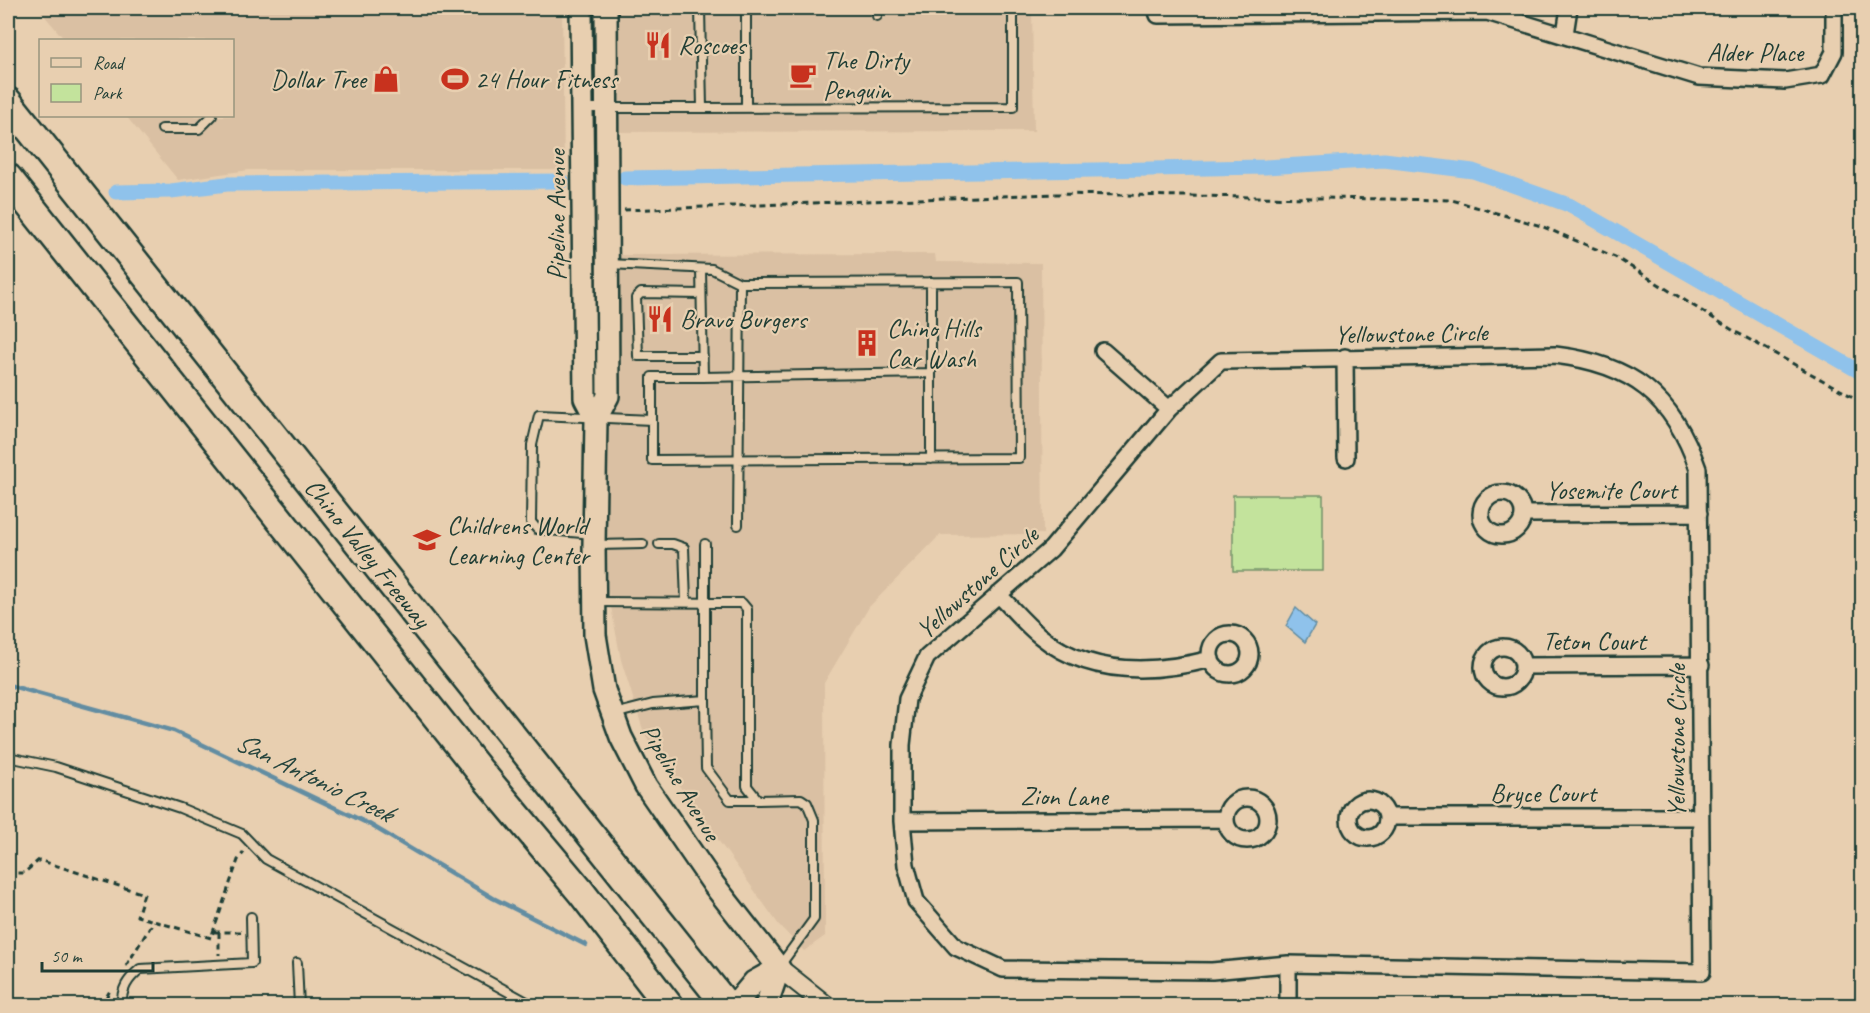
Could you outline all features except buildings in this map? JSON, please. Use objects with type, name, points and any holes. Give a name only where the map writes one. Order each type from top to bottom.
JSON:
[{"type":"highway","name":"Chino Valley Freeway","points":[[8,102],[727,1005]]},
{"type":"highway","name":"Chino Valley Freeway","points":[[8,178],[479,770],[581,891],[669,1005]]},
{"type":"main road","name":"Pipeline Avenue","points":[[581,8],[585,398],[597,418]]},
{"type":"main road","name":"Pipeline Avenue","points":[[606,8],[608,396],[597,418],[594,602],[598,659],[612,715],[646,786],[720,893],[779,968]]},
{"type":"main road","points":[[734,1005],[754,982],[779,968]]},
{"type":"main road","points":[[766,1005],[779,968]]},
{"type":"street","points":[[1565,34],[1569,8]]},
{"type":"street","name":"Alder Place","points":[[1157,11],[1486,12],[1565,34],[1700,77],[1785,81],[1822,75],[1834,52],[1834,8]]},
{"type":"street","points":[[1103,351],[1169,409]]},
{"type":"street","name":"Yellowstone Circle","points":[[1555,355],[1591,359],[1612,368],[1648,389],[1670,411],[1686,436],[1698,469],[1702,972],[1288,964],[1212,971],[1003,969],[956,947],[916,901],[906,865],[902,820],[902,745],[907,699],[927,657],[1052,549],[1169,409],[1221,361],[1345,357],[1555,355]]},
{"type":"street","points":[[1345,357],[1346,458]]},
{"type":"street","name":"Yosemite Court","points":[[1524,514],[1699,513]]},
{"type":"street","points":[[998,594],[1041,637],[1070,655],[1109,669],[1187,666],[1211,659]]},
{"type":"street","name":"Teton Court","points":[[1523,666],[1701,664]]},
{"type":"street","name":"Bryce Court","points":[[1387,817],[1700,817]]},
{"type":"street","name":"Zion Lane","points":[[902,820],[1226,819]]},
{"type":"street","points":[[1288,964],[1288,1005]]},
{"type":"street","points":[[779,968],[827,1005]]},
{"type":"lane","points":[[700,8],[702,108]]},
{"type":"lane","points":[[746,8],[746,108]]},
{"type":"lane","points":[[583,108],[1013,107],[1012,8]]},
{"type":"lane","points":[[162,129],[199,129],[211,117]]},
{"type":"lane","points":[[608,264],[712,269],[740,283],[1018,282],[1019,458],[652,460],[652,377],[931,373]]},
{"type":"lane","points":[[701,269],[704,377]]},
{"type":"lane","points":[[931,282],[931,459]]},
{"type":"lane","points":[[738,525],[740,283]]},
{"type":"lane","points":[[701,294],[641,293],[636,298],[638,356],[703,356]]},
{"type":"lane","points":[[643,544],[537,530],[531,522],[532,445],[539,415],[652,420]]},
{"type":"lane","points":[[659,544],[673,544],[684,548],[686,602]]},
{"type":"lane","points":[[705,544],[706,768],[730,800],[801,799],[807,803],[813,820],[813,919],[799,943],[779,968]]},
{"type":"lane","points":[[594,602],[742,603],[747,609],[747,786],[758,800]]},
{"type":"lane","points":[[612,715],[653,704],[705,700]]},
{"type":"lane","points":[[8,757],[56,767],[119,786],[242,834],[266,859],[534,1005]]},
{"type":"lane","points":[[122,1005],[123,988],[129,978],[140,969],[156,966],[219,966],[252,963],[251,917]]},
{"type":"lane","points":[[297,963],[299,1005]]},
{"type":"path","points":[[606,204],[1055,194],[1452,200],[1540,226],[1615,257],[1734,331],[1863,402]]},
{"type":"path","points":[[8,876],[12,873],[24,873],[39,860],[144,894],[137,916],[211,938],[238,860],[250,843]]},
{"type":"path","points":[[213,932],[251,932]]},
{"type":"path","points":[[219,932],[219,966]]},
{"type":"shaded area","points":[[38,8],[562,8],[564,170],[249,170],[178,180],[127,117],[234,117],[234,39],[64,39]]},
{"type":"shaded area","points":[[599,8],[1032,8],[1034,131],[600,132]]},
{"type":"shaded area","points":[[935,254],[936,262],[1041,263],[1043,534],[940,535],[869,607],[824,683],[825,936],[804,951],[779,925],[644,733],[621,660],[608,591],[599,255]]},
{"type":"green space","points":[[1233,495],[1323,495],[1323,571],[1233,571]]},
{"type":"water","points":[[1296,608],[1315,625],[1305,642],[1286,626]]},
{"type":"waterway","points":[[625,178],[1265,167],[1384,160],[1473,171],[1569,205],[1862,373]]},
{"type":"waterway","points":[[116,192],[171,191],[227,184],[562,181]]},
{"type":"waterway","name":"San Antonio Creek","points":[[8,685],[174,731],[369,824],[493,898],[586,945]]},
{"type":"place","name":"Roscoes","points":[[658,45]]},
{"type":"place","name":"The Dirty Penguin","points":[[803,75]]},
{"type":"place","name":"Dollar Tree","points":[[386,79]]},
{"type":"place","name":"24 Hour Fitness","points":[[455,79]]},
{"type":"place","name":"Bravo Burgers","points":[[660,319]]},
{"type":"place","name":"Chino Hills Car Wash","points":[[867,343]]},
{"type":"place","name":"Childrens World Learning Center","points":[[427,540]]}]
